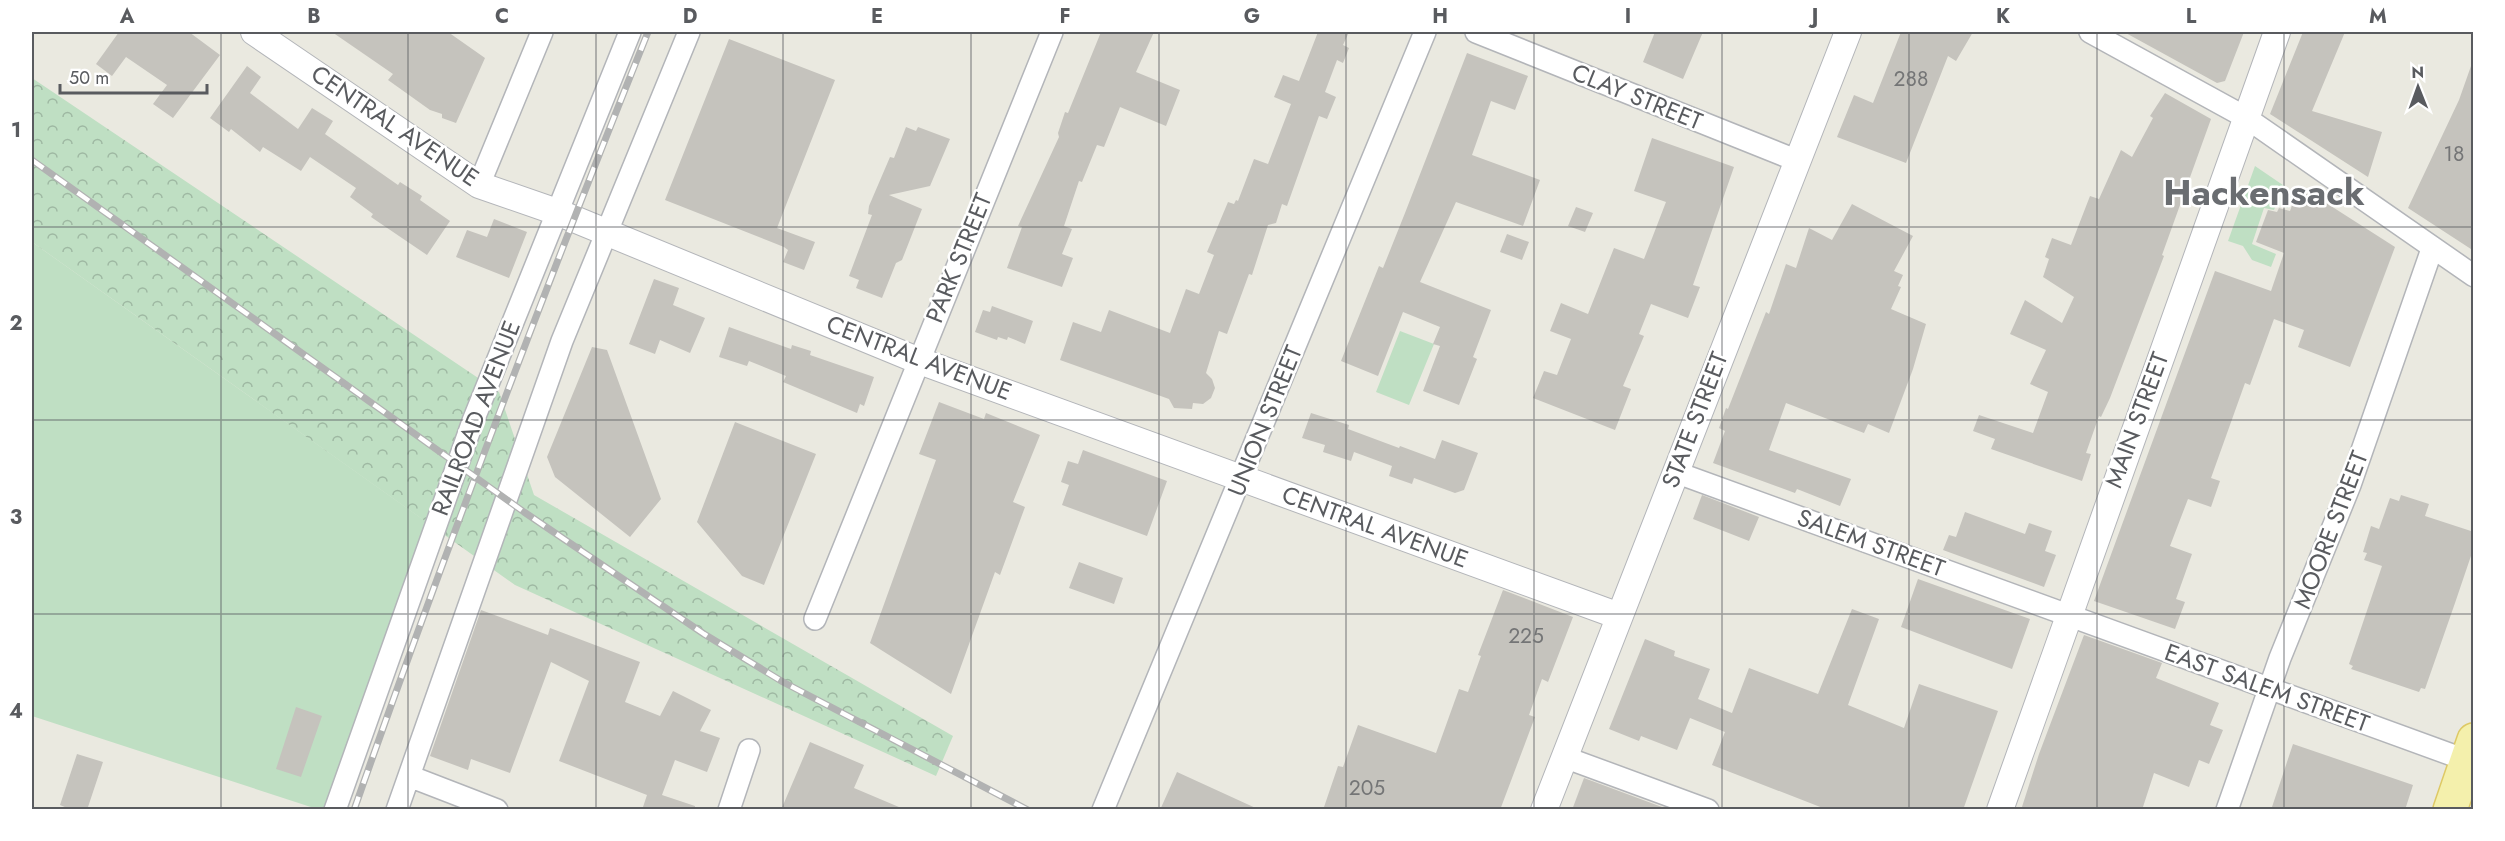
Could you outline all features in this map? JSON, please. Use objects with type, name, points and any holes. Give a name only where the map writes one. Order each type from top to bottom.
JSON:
[{"type":"main road","points":[[2450,810],[2470,750]]},
{"type":"street","name":"CENTRAL AVENUE","points":[[254,32],[479,185],[557,212],[917,360],[1619,616]]},
{"type":"street","points":[[479,185],[542,32]]},
{"type":"street","name":"RAILROAD AVENUE","points":[[335,810],[472,421],[630,32]]},
{"type":"street","points":[[397,810],[562,341],[689,32]]},
{"type":"street","name":"PARK STREET","points":[[815,619],[917,360],[1052,32]]},
{"type":"street","name":"UNION STREET","points":[[1103,810],[1425,32]]},
{"type":"street","name":"CLAY STREET","points":[[1476,32],[1798,161]]},
{"type":"street","name":"STATE STREET","points":[[1544,810],[1848,32]]},
{"type":"street","points":[[2090,32],[2245,117],[2474,276]]},
{"type":"street","name":"MAIN STREET","points":[[2000,810],[2277,32]]},
{"type":"street","name":"MOORE STREET","points":[[2227,810],[2269,689],[2350,485],[2432,249]]},
{"type":"street","name":"SALEM STREET","points":[[1675,472],[2068,615]]},
{"type":"street","name":"EAST SALEM STREET","points":[[2068,615],[2269,689],[2470,750]]},
{"type":"street","points":[[729,810],[749,750]]},
{"type":"street","points":[[1564,758],[1708,810]]},
{"type":"street","points":[[409,776],[497,810]]},
{"type":"green space","points":[[32,78],[499,392],[534,495],[953,736],[936,776],[515,585],[32,242]]},
{"type":"green space","points":[[2255,166],[2293,192],[2288,208],[2276,205],[2274,210],[2264,208],[2252,244],[2276,254],[2271,267],[2252,260],[2243,246],[2228,241]]},
{"type":"green space","points":[[32,242],[445,535],[342,809],[317,809],[32,716]]},
{"type":"green space","points":[[1400,331],[1434,344],[1409,405],[1376,392]]},
{"type":"building","points":[[119,32],[189,32],[220,55],[173,118],[153,104],[167,85],[126,57],[112,76],[96,64]]},
{"type":"building","points":[[332,32],[448,32],[485,58],[456,123],[442,118],[442,114],[430,110],[388,80],[393,74]]},
{"type":"building","points":[[1101,32],[1154,32],[1136,72],[1180,90],[1166,126],[1120,107],[1104,147],[1097,145],[1082,182],[1079,181],[1064,226],[1072,229],[1062,254],[1073,258],[1062,287],[1007,268],[1022,227],[1018,226],[1059,137],[1058,133],[1065,112],[1068,113]]},
{"type":"building","points":[[1318,32],[1349,32],[1343,45],[1349,48],[1343,63],[1337,60],[1325,92],[1336,97],[1327,119],[1319,116],[1287,206],[1282,204],[1276,223],[1268,225],[1252,275],[1249,274],[1227,334],[1219,331],[1206,373],[1212,379],[1215,388],[1211,398],[1203,404],[1193,403],[1192,409],[1174,408],[1169,399],[1060,360],[1073,322],[1101,332],[1109,310],[1170,333],[1186,289],[1199,294],[1214,255],[1207,252],[1228,202],[1234,204],[1236,200],[1238,201],[1254,159],[1268,164],[1291,104],[1274,97],[1283,75],[1299,81]]},
{"type":"building","points":[[1655,32],[1703,32],[1683,79],[1643,62]]},
{"type":"building","points":[[1901,32],[1973,32],[1956,61],[1948,56],[1906,163],[1837,137],[1854,95],[1873,103]]},
{"type":"building","points":[[2124,32],[2244,32],[2225,81],[2217,83]]},
{"type":"building","points":[[2303,32],[2345,32],[2312,111],[2382,132],[2368,177],[2270,114]]},
{"type":"building","points":[[729,39],[835,80],[777,228],[815,242],[804,270],[783,262],[788,250],[784,247],[665,200]]},
{"type":"building","points":[[1467,53],[1528,76],[1515,110],[1491,101],[1472,155],[1540,180],[1523,226],[1456,202],[1420,282],[1491,310],[1473,357],[1477,359],[1459,405],[1423,391],[1440,346],[1433,344],[1440,327],[1403,312],[1378,376],[1341,361],[1379,266],[1383,268]]},
{"type":"building","points":[[247,66],[261,77],[250,93],[298,129],[312,108],[333,121],[325,134],[398,185],[400,182],[422,196],[420,200],[450,221],[427,255],[371,217],[373,214],[350,197],[356,188],[310,157],[301,171],[263,147],[260,152],[231,129],[229,132],[210,118]]},
{"type":"building","points":[[2471,66],[2474,66],[2474,251],[2408,208],[2459,100]]},
{"type":"building","points":[[2165,93],[2211,119],[2162,255],[2164,256],[2110,398],[2101,417],[2099,416],[2086,453],[2091,454],[2082,481],[1991,449],[1995,439],[1973,431],[1979,415],[2033,433],[2048,392],[2030,384],[2046,350],[2010,334],[2025,300],[2062,323],[2074,297],[2043,277],[2049,259],[2045,257],[2052,238],[2071,245],[2090,196],[2099,199],[2121,150],[2132,157],[2153,118],[2150,116]]},
{"type":"building","points":[[906,127],[916,131],[918,127],[950,139],[930,186],[889,195],[922,209],[902,260],[896,263],[882,298],[856,288],[859,280],[849,276],[872,215],[868,214],[869,206],[890,157],[894,158]]},
{"type":"building","points":[[1652,138],[1734,167],[1693,285],[1700,287],[1688,318],[1651,304],[1639,334],[1644,336],[1623,386],[1631,389],[1615,430],[1533,398],[1544,371],[1557,375],[1571,339],[1550,331],[1561,303],[1588,314],[1614,248],[1644,259],[1666,202],[1634,191]]},
{"type":"building","points":[[2297,191],[2320,199],[2395,247],[2350,367],[2298,347],[2304,330],[2274,319],[2250,385],[2245,383],[2211,478],[2220,481],[2211,507],[2188,499],[2170,546],[2192,554],[2176,599],[2185,602],[2175,629],[2094,601],[2215,271],[2271,291],[2284,253],[2256,242],[2268,210],[2277,212],[2279,208],[2290,211]]},
{"type":"building","points":[[1852,204],[1913,236],[1894,271],[1903,275],[1898,286],[1901,287],[1891,309],[1926,324],[1913,369],[1889,433],[1868,424],[1864,433],[1786,403],[1769,450],[1851,479],[1840,506],[1797,489],[1795,493],[1713,463],[1725,431],[1719,428],[1726,408],[1728,409],[1766,312],[1769,314],[1786,264],[1796,268],[1809,228],[1832,240]]},
{"type":"building","points":[[1576,207],[1593,213],[1585,232],[1568,226]]},
{"type":"building","points":[[494,219],[527,232],[509,278],[456,257],[467,230],[487,237]]},
{"type":"building","points":[[1507,234],[1529,242],[1522,260],[1500,252]]},
{"type":"building","points":[[654,279],[679,288],[673,305],[705,318],[690,353],[660,340],[655,354],[629,344]]},
{"type":"building","points":[[992,306],[1033,321],[1025,344],[1008,337],[1007,340],[998,337],[997,340],[975,332],[983,310],[990,312]]},
{"type":"building","points":[[729,327],[791,349],[792,345],[811,351],[810,355],[874,377],[864,406],[860,404],[857,413],[783,382],[786,376],[749,361],[747,366],[719,357]]},
{"type":"building","points":[[592,347],[607,350],[661,499],[630,537],[555,477],[547,457]]},
{"type":"building","points":[[939,402],[984,419],[986,413],[1040,435],[1013,502],[1025,507],[1000,575],[995,572],[951,694],[870,643],[936,460],[919,454]]},
{"type":"building","points":[[1311,413],[1349,425],[1348,429],[1399,448],[1400,446],[1435,459],[1442,440],[1478,453],[1464,490],[1455,493],[1414,478],[1412,484],[1389,476],[1392,466],[1354,452],[1351,461],[1323,452],[1325,445],[1302,438]]},
{"type":"building","points":[[735,422],[816,454],[764,585],[742,576],[697,522]]},
{"type":"building","points":[[1083,450],[1167,481],[1147,536],[1062,505],[1069,485],[1061,482],[1068,461],[1078,464]]},
{"type":"building","points":[[1702,495],[1759,517],[1749,541],[1693,519]]},
{"type":"building","points":[[2401,495],[2429,504],[2425,516],[2474,532],[2474,547],[2455,603],[2425,689],[2421,688],[2419,692],[2351,669],[2353,666],[2349,664],[2382,566],[2364,560],[2367,553],[2363,552],[2371,526],[2379,529],[2390,498],[2399,501]]},
{"type":"building","points":[[1965,512],[2025,534],[2029,523],[2052,531],[2045,551],[2056,555],[2044,587],[1943,550],[1949,535],[1956,537]]},
{"type":"building","points":[[1079,562],[1123,578],[1114,604],[1069,588]]},
{"type":"building","points":[[1918,579],[2030,619],[2012,669],[1901,627]]},
{"type":"building","points":[[1503,590],[1573,617],[1548,682],[1542,679],[1529,715],[1535,717],[1500,810],[1323,810],[1338,766],[1343,767],[1358,725],[1436,753],[1459,689],[1468,692],[1481,656],[1478,655]]},
{"type":"building","points":[[1852,609],[1879,619],[1848,705],[1904,728],[1919,684],[1998,711],[1963,810],[1828,810],[1712,765],[1725,732],[1690,718],[1677,750],[1641,736],[1639,741],[1609,729],[1645,639],[1675,651],[1674,656],[1710,669],[1698,699],[1732,713],[1749,668],[1818,694]]},
{"type":"building","points":[[481,610],[548,635],[550,628],[640,662],[625,702],[660,716],[673,691],[711,710],[700,731],[720,738],[707,772],[675,760],[662,795],[695,806],[695,810],[642,810],[647,795],[559,761],[589,681],[551,662],[510,773],[471,759],[468,770],[430,756]]},
{"type":"building","points":[[2084,635],[2162,663],[2156,678],[2219,703],[2210,725],[2223,730],[2209,764],[2199,760],[2189,787],[2154,773],[2142,810],[2021,810],[2039,754]]},
{"type":"building","points":[[296,707],[322,716],[301,777],[276,769]]},
{"type":"building","points":[[810,742],[864,765],[854,788],[906,810],[781,810]]},
{"type":"building","points":[[2293,744],[2413,785],[2405,810],[2271,810]]},
{"type":"building","points":[[77,754],[103,762],[87,810],[72,810],[60,805]]},
{"type":"building","points":[[1177,772],[1260,810],[1160,810]]},
{"type":"building","points":[[1584,778],[1670,810],[1572,810]]},
{"type":"railway","points":[[354,810],[497,419],[648,32]]},
{"type":"railway","points":[[32,160],[524,512],[704,634],[783,682],[1028,810]]},
{"type":"district","name":"Hackensack","points":[[2264,192]]}]
